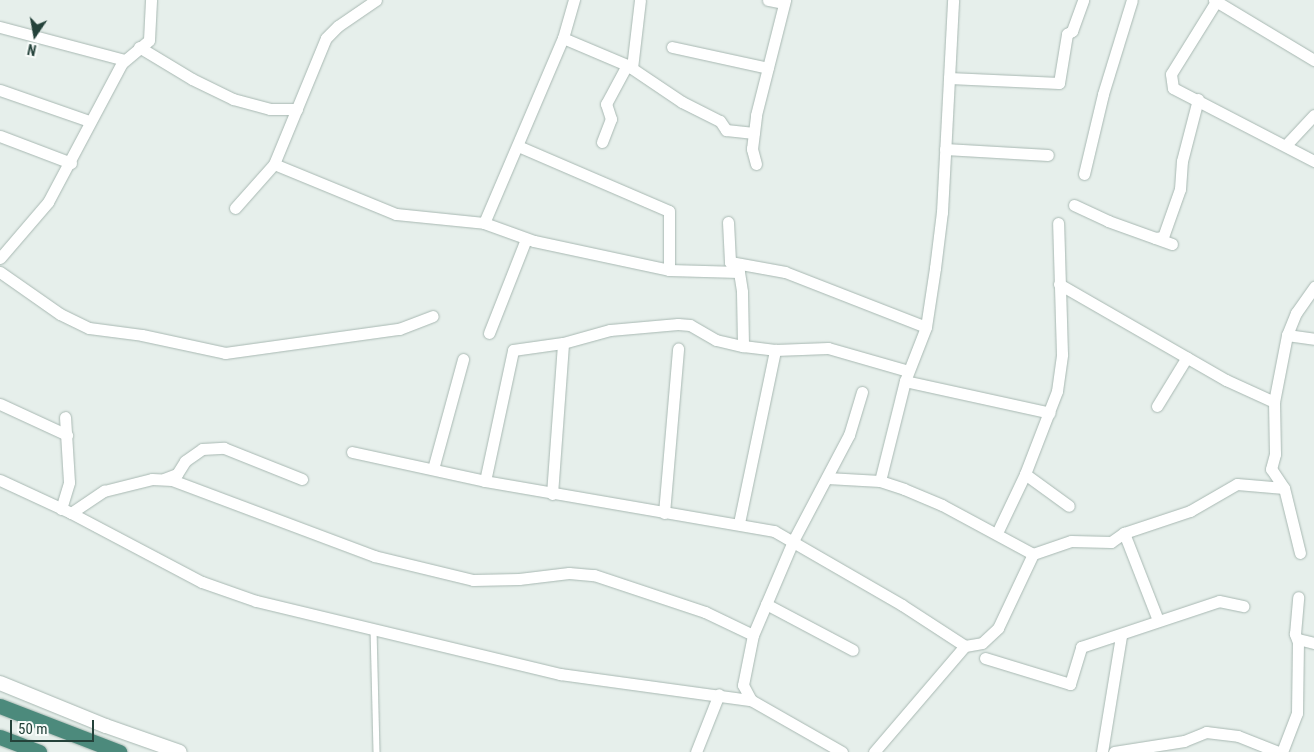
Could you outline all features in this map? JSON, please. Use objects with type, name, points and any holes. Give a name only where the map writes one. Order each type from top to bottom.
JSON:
[{"type":"highway","points":[[0,706],[119,752]]},
{"type":"highway","points":[[0,737],[39,752]]},
{"type":"street","points":[[0,258],[48,202],[71,163],[89,121],[125,60],[149,40],[150,0]]},
{"type":"street","points":[[236,208],[274,164],[326,38],[338,26],[376,0]]},
{"type":"street","points":[[484,222],[563,38],[574,0]]},
{"type":"street","points":[[602,142],[612,116],[605,110],[606,104],[630,67],[640,0]]},
{"type":"street","points":[[756,164],[752,149],[754,133],[785,2],[768,0]]},
{"type":"street","points":[[880,481],[907,376],[926,327],[942,212],[953,0]]},
{"type":"street","points":[[949,78],[1059,83],[1067,34],[1072,32],[1083,0]]},
{"type":"street","points":[[1084,174],[1103,94],[1132,0]]},
{"type":"street","points":[[1314,60],[1216,0],[1171,74],[1173,88],[1198,99],[1314,161]]},
{"type":"street","points":[[0,27],[125,60]]},
{"type":"street","points":[[563,38],[630,67],[682,102],[720,121],[726,130],[754,133]]},
{"type":"street","points":[[139,47],[192,79],[233,99],[270,109],[297,109]]},
{"type":"street","points":[[672,47],[768,68]]},
{"type":"street","points":[[0,90],[89,121]]},
{"type":"street","points":[[1156,238],[1163,237],[1180,188],[1182,161],[1198,99]]},
{"type":"street","points":[[1286,145],[1314,115]]},
{"type":"street","points":[[0,136],[71,163]]},
{"type":"street","points":[[518,146],[669,211],[669,270]]},
{"type":"street","points":[[945,149],[1048,155]]},
{"type":"street","points":[[274,164],[396,214],[484,222],[526,238],[669,270],[739,272]]},
{"type":"street","points":[[1074,205],[1172,244]]},
{"type":"street","points":[[728,222],[730,262],[739,272],[743,346]]},
{"type":"street","points":[[997,533],[1025,474],[1050,413],[1062,354],[1058,223]]},
{"type":"street","points":[[489,333],[526,238]]},
{"type":"street","points":[[730,262],[785,272],[926,327]]},
{"type":"street","points":[[0,272],[60,314],[89,328],[142,335],[225,353],[399,329],[433,316]]},
{"type":"street","points":[[1059,284],[1187,357],[1274,402]]},
{"type":"street","points":[[1300,553],[1284,488],[1271,469],[1275,454],[1274,402],[1287,335],[1296,313],[1314,287]]},
{"type":"street","points":[[485,482],[511,352],[563,343],[610,330],[678,324],[690,325],[716,340],[743,346],[775,350],[828,348],[907,376],[1050,413]]},
{"type":"street","points":[[1287,335],[1314,339]]},
{"type":"street","points":[[552,494],[563,343]]},
{"type":"street","points":[[664,513],[678,349]]},
{"type":"street","points":[[739,523],[775,350]]},
{"type":"street","points":[[1157,406],[1187,357]]},
{"type":"street","points":[[433,469],[463,359]]},
{"type":"street","points":[[751,700],[743,685],[753,635],[793,541],[849,435],[862,392]]},
{"type":"street","points":[[0,404],[67,435]]},
{"type":"street","points":[[65,417],[69,482],[66,511]]},
{"type":"street","points":[[162,479],[177,474],[185,461],[202,449],[224,448],[302,479]]},
{"type":"street","points":[[352,452],[485,482],[664,513],[739,523],[774,531],[793,541],[807,553],[902,605],[965,646]]},
{"type":"street","points":[[1025,474],[1069,506]]},
{"type":"street","points":[[827,478],[880,481],[942,505],[1033,554]]},
{"type":"street","points":[[66,511],[104,491],[152,479],[172,480],[374,556],[473,580],[518,579],[569,573],[594,575],[705,612],[753,635]]},
{"type":"street","points":[[0,480],[66,511],[202,582],[256,601],[374,627],[560,674],[719,694],[751,700],[842,752]]},
{"type":"street","points":[[874,752],[965,646],[982,643],[998,628],[1033,554],[1071,540],[1111,542],[1124,534],[1190,511],[1237,484],[1284,488]]},
{"type":"street","points":[[1124,534],[1158,620]]},
{"type":"street","points":[[1282,752],[1297,713],[1298,639],[1295,634],[1298,597]]},
{"type":"street","points":[[985,658],[1070,684],[1081,647],[1121,636],[1158,620],[1219,601],[1244,606]]},
{"type":"street","points":[[766,604],[853,650]]},
{"type":"street","points":[[1102,752],[1121,636]]},
{"type":"street","points":[[1298,639],[1314,643]]},
{"type":"street","points":[[0,683],[106,726],[180,752]]},
{"type":"street","points":[[696,752],[719,694]]},
{"type":"street","points":[[1114,752],[1184,741],[1206,732],[1238,736],[1278,752]]},
{"type":"lane","points":[[374,627],[378,752]]}]
